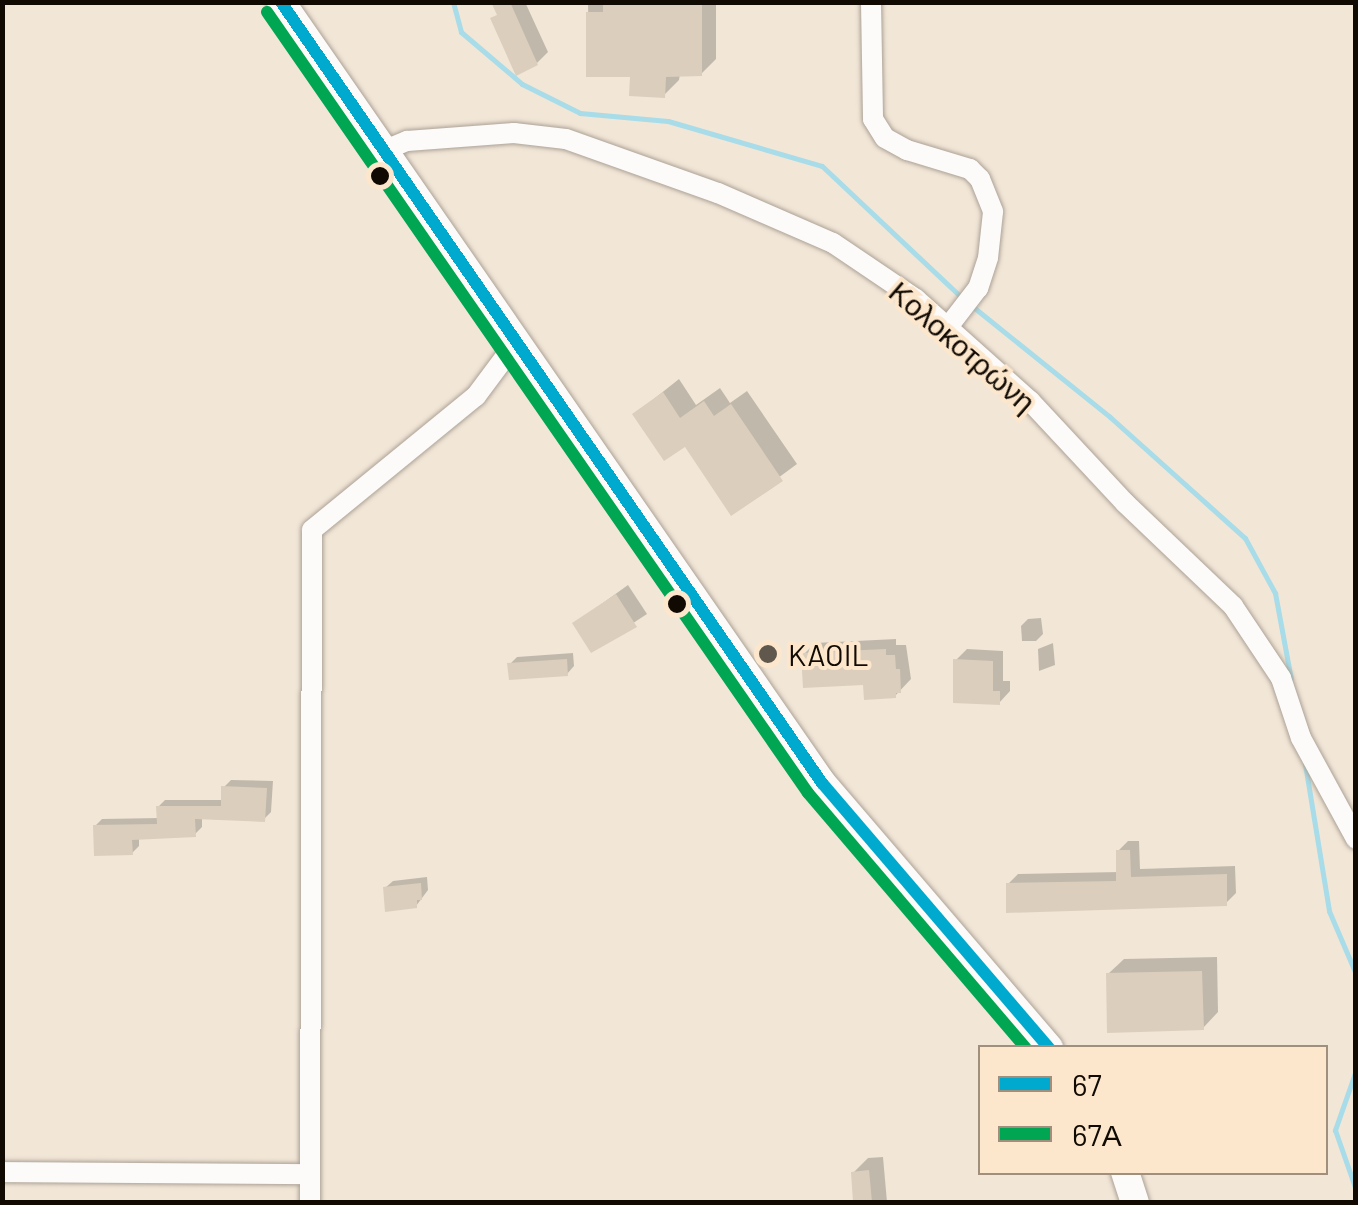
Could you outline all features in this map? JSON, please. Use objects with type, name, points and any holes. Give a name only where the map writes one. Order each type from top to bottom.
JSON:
[{"type":"street","points":[[281,2],[822,783],[1046,1045]]},
{"type":"street","points":[[871,2],[873,119],[884,138],[970,169],[980,179],[993,212],[988,258],[978,288],[948,327]]},
{"type":"street","name":"Κολοκοτρώνη","points":[[383,152],[406,141],[514,134],[566,139],[610,152],[833,243],[948,327],[1030,401],[1152,530],[1233,606],[1281,678],[1301,738],[1356,839]]},
{"type":"street","points":[[310,1202],[312,530],[468,403],[492,380],[517,341]]},
{"type":"street","points":[[2,1172],[310,1174]]},
{"type":"street","points":[[1126,1175],[1135,1202]]},
{"type":"building","points":[[491,2],[510,2],[538,65],[516,76],[490,18],[497,15]]},
{"type":"building","points":[[603,2],[702,2],[702,76],[666,77],[665,98],[629,96],[630,77],[586,77],[586,12],[603,12]]},
{"type":"building","points":[[663,392],[680,418],[704,401],[714,416],[731,404],[783,481],[731,516],[685,447],[664,461],[632,414]]},
{"type":"building","points":[[616,594],[637,627],[591,653],[572,623]]},
{"type":"building","points":[[886,649],[886,655],[895,655],[896,669],[900,669],[901,693],[896,693],[896,698],[864,700],[863,685],[803,688],[801,653]]},
{"type":"building","points":[[567,659],[568,676],[509,680],[507,663]]},
{"type":"building","points":[[953,659],[993,661],[993,691],[1000,691],[1000,705],[953,703]]},
{"type":"building","points":[[221,786],[267,788],[265,822],[195,819],[196,837],[132,840],[133,855],[94,856],[93,825],[157,824],[156,806],[221,806]]},
{"type":"building","points":[[1116,850],[1130,850],[1131,877],[1227,874],[1227,906],[1006,913],[1006,883],[1116,881]]},
{"type":"building","points":[[421,883],[422,900],[417,900],[417,908],[385,912],[383,887]]},
{"type":"building","points":[[1202,971],[1204,1030],[1107,1033],[1106,973]]},
{"type":"building","points":[[869,1170],[872,1202],[853,1202],[851,1172]]},
{"type":"waterway","points":[[453,2],[461,32],[522,84],[580,113],[668,121],[822,166],[963,299]]},
{"type":"waterway","points":[[972,306],[1110,417],[1245,538],[1275,593],[1291,679]]},
{"type":"waterway","points":[[1305,764],[1329,911],[1356,974]]},
{"type":"waterway","points":[[1356,1070],[1335,1130],[1356,1190]]},
{"type":"transit line","name":"67","points":[[281,2],[822,783],[1046,1045]]},
{"type":"transit line","name":"67Α","points":[[267,12],[808,793],[1023,1045]]},
{"type":"place","name":"KAOIL","points":[[768,654]]}]
